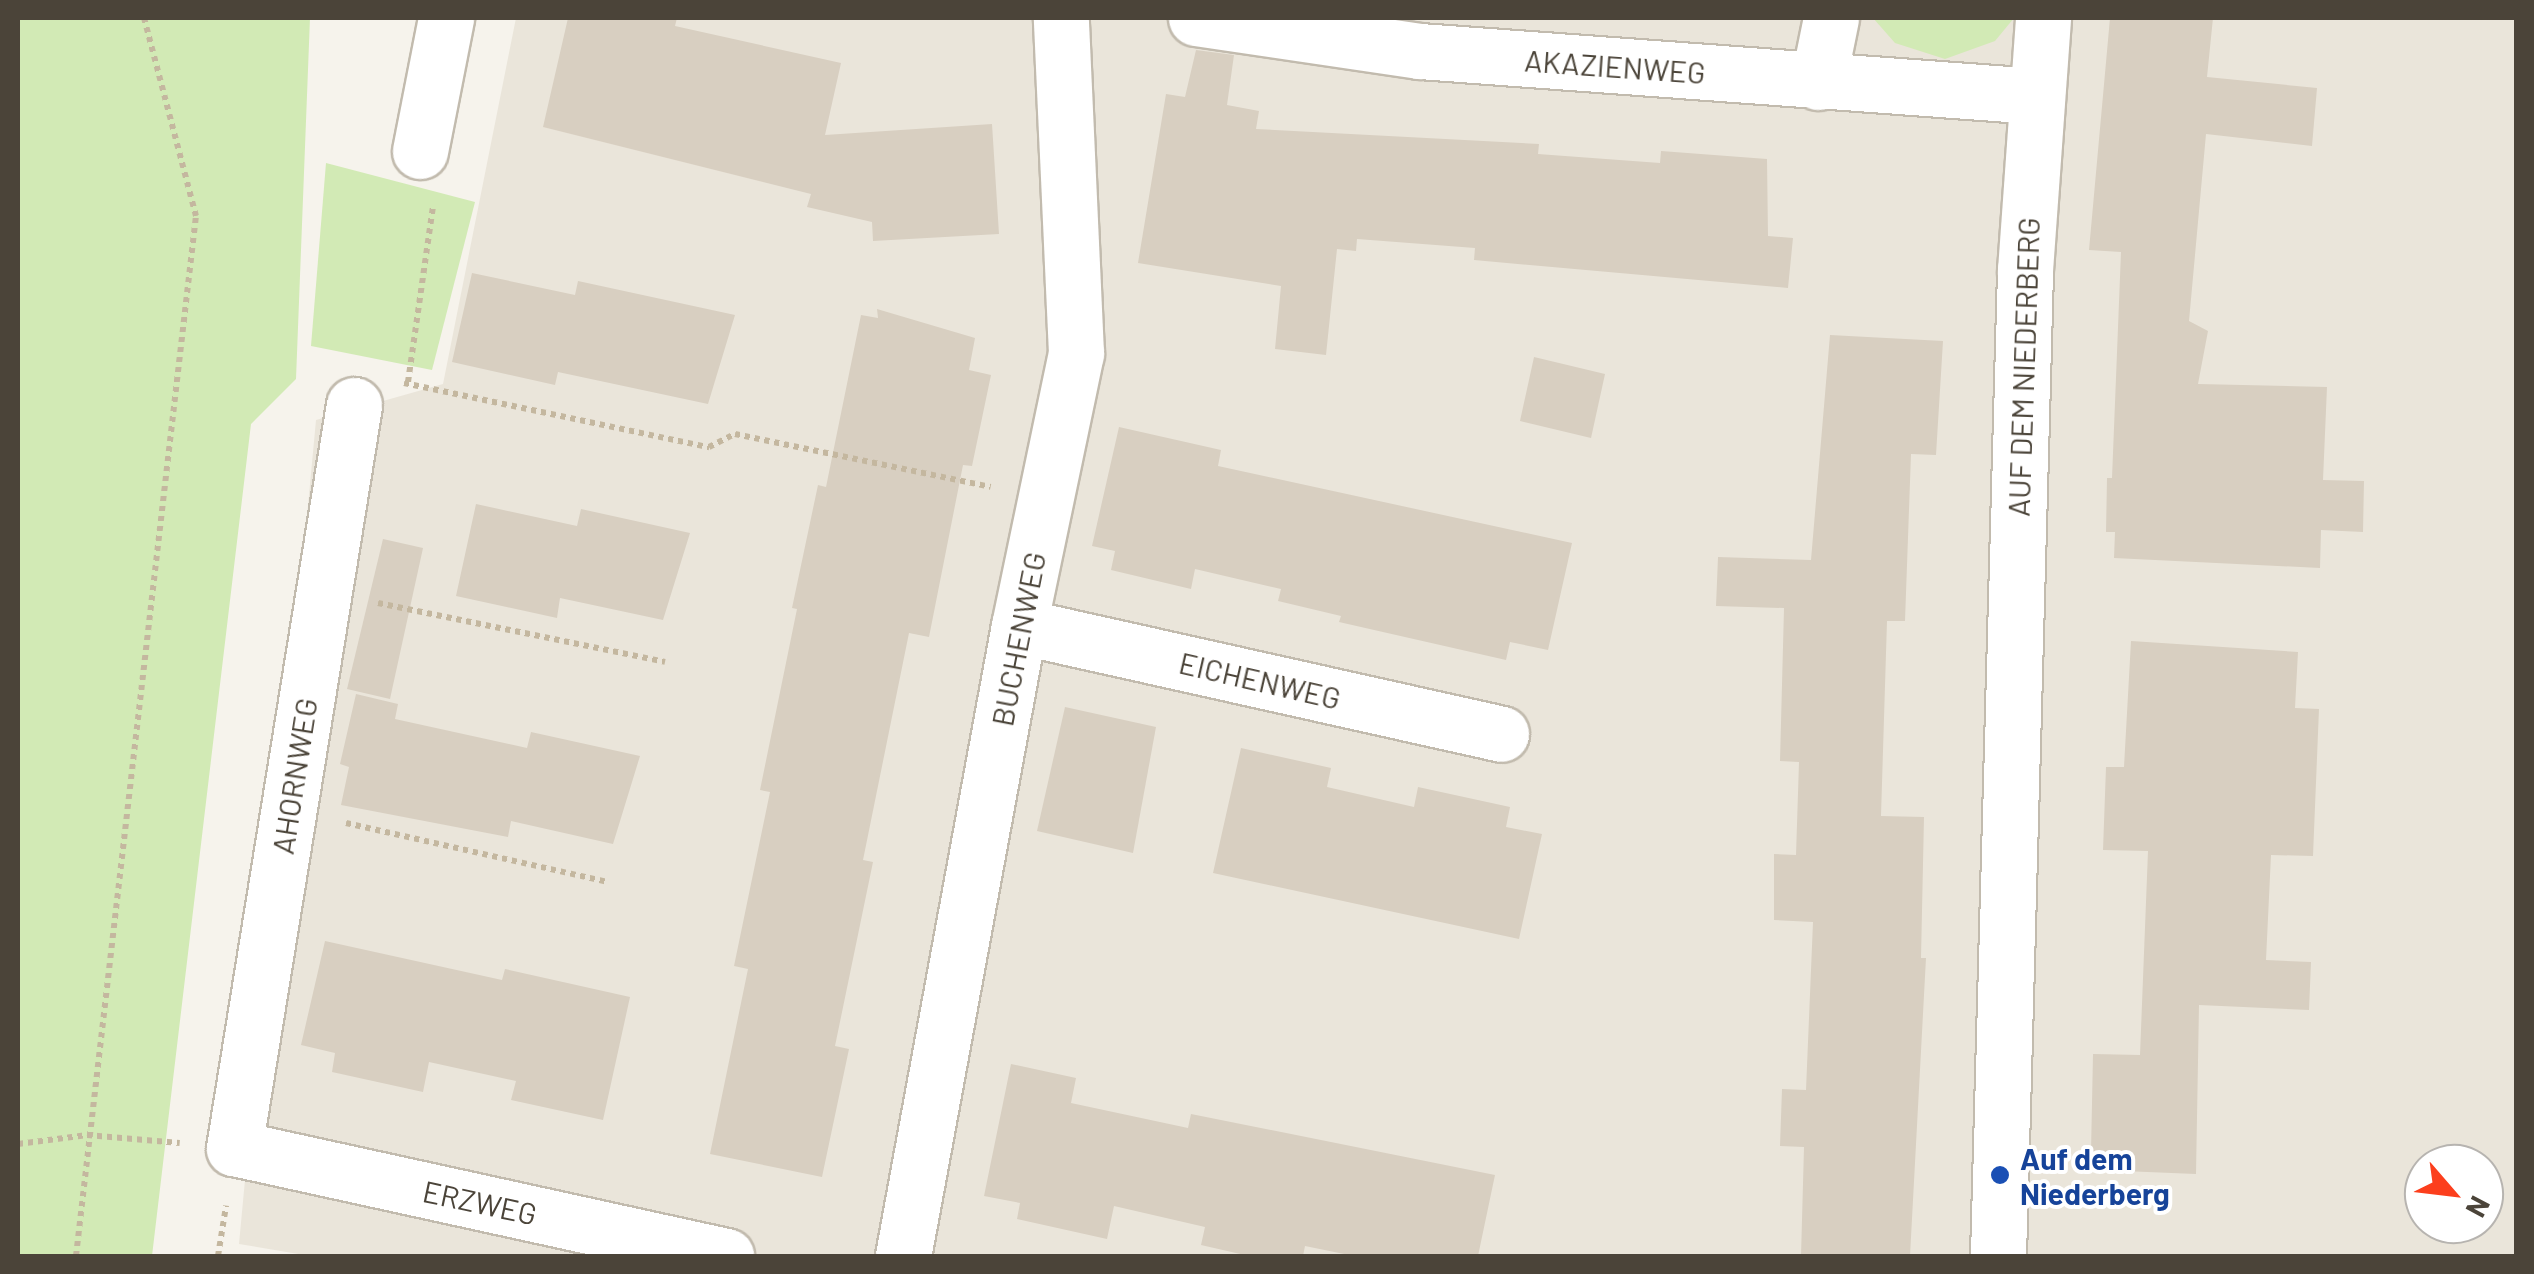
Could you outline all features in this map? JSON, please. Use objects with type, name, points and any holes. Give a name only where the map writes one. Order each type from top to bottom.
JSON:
[{"type":"street","points":[[420,151],[446,18]]},
{"type":"street","name":"BUCHENWEG","points":[[904,1256],[1019,626],[1076,353],[1078,311],[1061,18]]},
{"type":"street","name":"AKAZIENWEG","points":[[1196,18],[1420,51],[2035,96]]},
{"type":"street","points":[[1818,82],[1831,18]]},
{"type":"street","name":"AUF DEM NIEDERBERG","points":[[1998,1256],[2035,96],[2043,18]]},
{"type":"street","name":"AHORNWEG","points":[[234,1148],[354,405]]},
{"type":"street","name":"EICHENWEG","points":[[1019,626],[1501,734]]},
{"type":"street","name":"ERZWEG","points":[[234,1148],[726,1256]]},
{"type":"path","points":[[76,1256],[196,216],[144,18]]},
{"type":"path","points":[[408,384],[435,192],[420,151]]},
{"type":"path","points":[[354,405],[380,378],[709,447],[736,434],[1046,498]]},
{"type":"path","points":[[323,592],[664,662]]},
{"type":"path","points":[[289,810],[608,882]]},
{"type":"path","points":[[18,1144],[87,1136],[234,1148]]},
{"type":"shaded area","points":[[516,18],[2516,18],[2516,1256],[310,1256],[239,1244],[316,420],[443,384]]},
{"type":"green space","points":[[18,18],[310,18],[296,379],[251,424],[152,1256],[18,1256]]},
{"type":"green space","points":[[1873,18],[2014,18],[1995,41],[1945,59],[1895,43]]},
{"type":"green space","points":[[326,163],[475,202],[432,370],[311,346]]},
{"type":"building","points":[[568,18],[677,18],[675,26],[841,63],[825,135],[992,124],[999,234],[873,241],[872,222],[807,207],[811,194],[543,127]]},
{"type":"building","points":[[2110,18],[2213,18],[2207,77],[2317,88],[2312,146],[2206,134],[2189,321],[2208,331],[2198,384],[2327,387],[2323,480],[2364,481],[2363,532],[2321,530],[2320,568],[2114,558],[2115,532],[2106,532],[2107,478],[2112,478],[2121,252],[2089,250]]},
{"type":"building","points":[[1196,50],[1234,55],[1227,105],[1259,111],[1256,129],[1539,144],[1538,154],[1660,163],[1661,151],[1767,159],[1768,236],[1793,238],[1788,288],[1474,260],[1475,248],[1357,239],[1356,251],[1337,249],[1326,355],[1275,349],[1281,286],[1138,263],[1166,94],[1185,97]]},
{"type":"building","points":[[472,273],[575,295],[578,281],[735,315],[708,404],[558,372],[555,385],[452,362]]},
{"type":"building","points":[[877,309],[975,338],[969,370],[991,375],[972,466],[963,465],[929,637],[909,633],[863,860],[873,862],[835,1046],[849,1049],[822,1177],[710,1154],[748,969],[734,966],[770,792],[760,790],[797,609],[792,608],[818,485],[826,487],[861,315],[878,318]]},
{"type":"building","points":[[1830,335],[1943,341],[1936,455],[1911,454],[1905,621],[1887,621],[1881,816],[1924,817],[1921,958],[1926,958],[1910,1256],[1801,1256],[1804,1147],[1780,1146],[1782,1089],[1806,1090],[1813,922],[1774,920],[1774,854],[1796,855],[1799,762],[1780,761],[1784,608],[1716,606],[1718,557],[1811,560]]},
{"type":"building","points":[[1534,357],[1605,374],[1591,438],[1520,421]]},
{"type":"building","points":[[1119,427],[1221,450],[1218,466],[1572,543],[1548,650],[1510,642],[1506,660],[1339,622],[1341,616],[1278,601],[1281,589],[1195,569],[1191,589],[1111,570],[1115,551],[1092,546]]},
{"type":"building","points":[[476,504],[577,526],[581,509],[690,533],[663,620],[560,598],[557,618],[456,596]]},
{"type":"building","points":[[383,539],[423,548],[390,699],[347,689]]},
{"type":"building","points":[[2131,641],[2298,652],[2295,708],[2319,709],[2313,856],[2271,855],[2266,960],[2311,962],[2309,1010],[2199,1005],[2196,1174],[2123,1171],[2127,1153],[2091,1152],[2093,1054],[2140,1055],[2148,851],[2103,850],[2106,767],[2124,767]]},
{"type":"building","points":[[356,694],[398,704],[395,719],[527,748],[531,732],[640,756],[613,844],[511,821],[508,837],[341,805],[349,767],[340,764]]},
{"type":"building","points":[[1065,707],[1156,727],[1133,853],[1037,831]]},
{"type":"building","points":[[1241,748],[1331,768],[1327,787],[1414,807],[1418,787],[1510,807],[1506,827],[1542,834],[1519,939],[1213,873]]},
{"type":"building","points":[[325,941],[502,980],[505,969],[630,997],[603,1120],[511,1100],[516,1081],[429,1062],[423,1092],[332,1072],[335,1053],[301,1045]]},
{"type":"building","points":[[1011,1064],[1076,1078],[1071,1103],[1188,1128],[1191,1114],[1495,1175],[1478,1256],[1354,1256],[1305,1246],[1303,1256],[1249,1256],[1201,1245],[1205,1227],[1114,1206],[1107,1239],[1017,1219],[1020,1203],[984,1196]]},
{"type":"place","name":"Auf dem Niederberg","points":[[2000,1175]]}]
